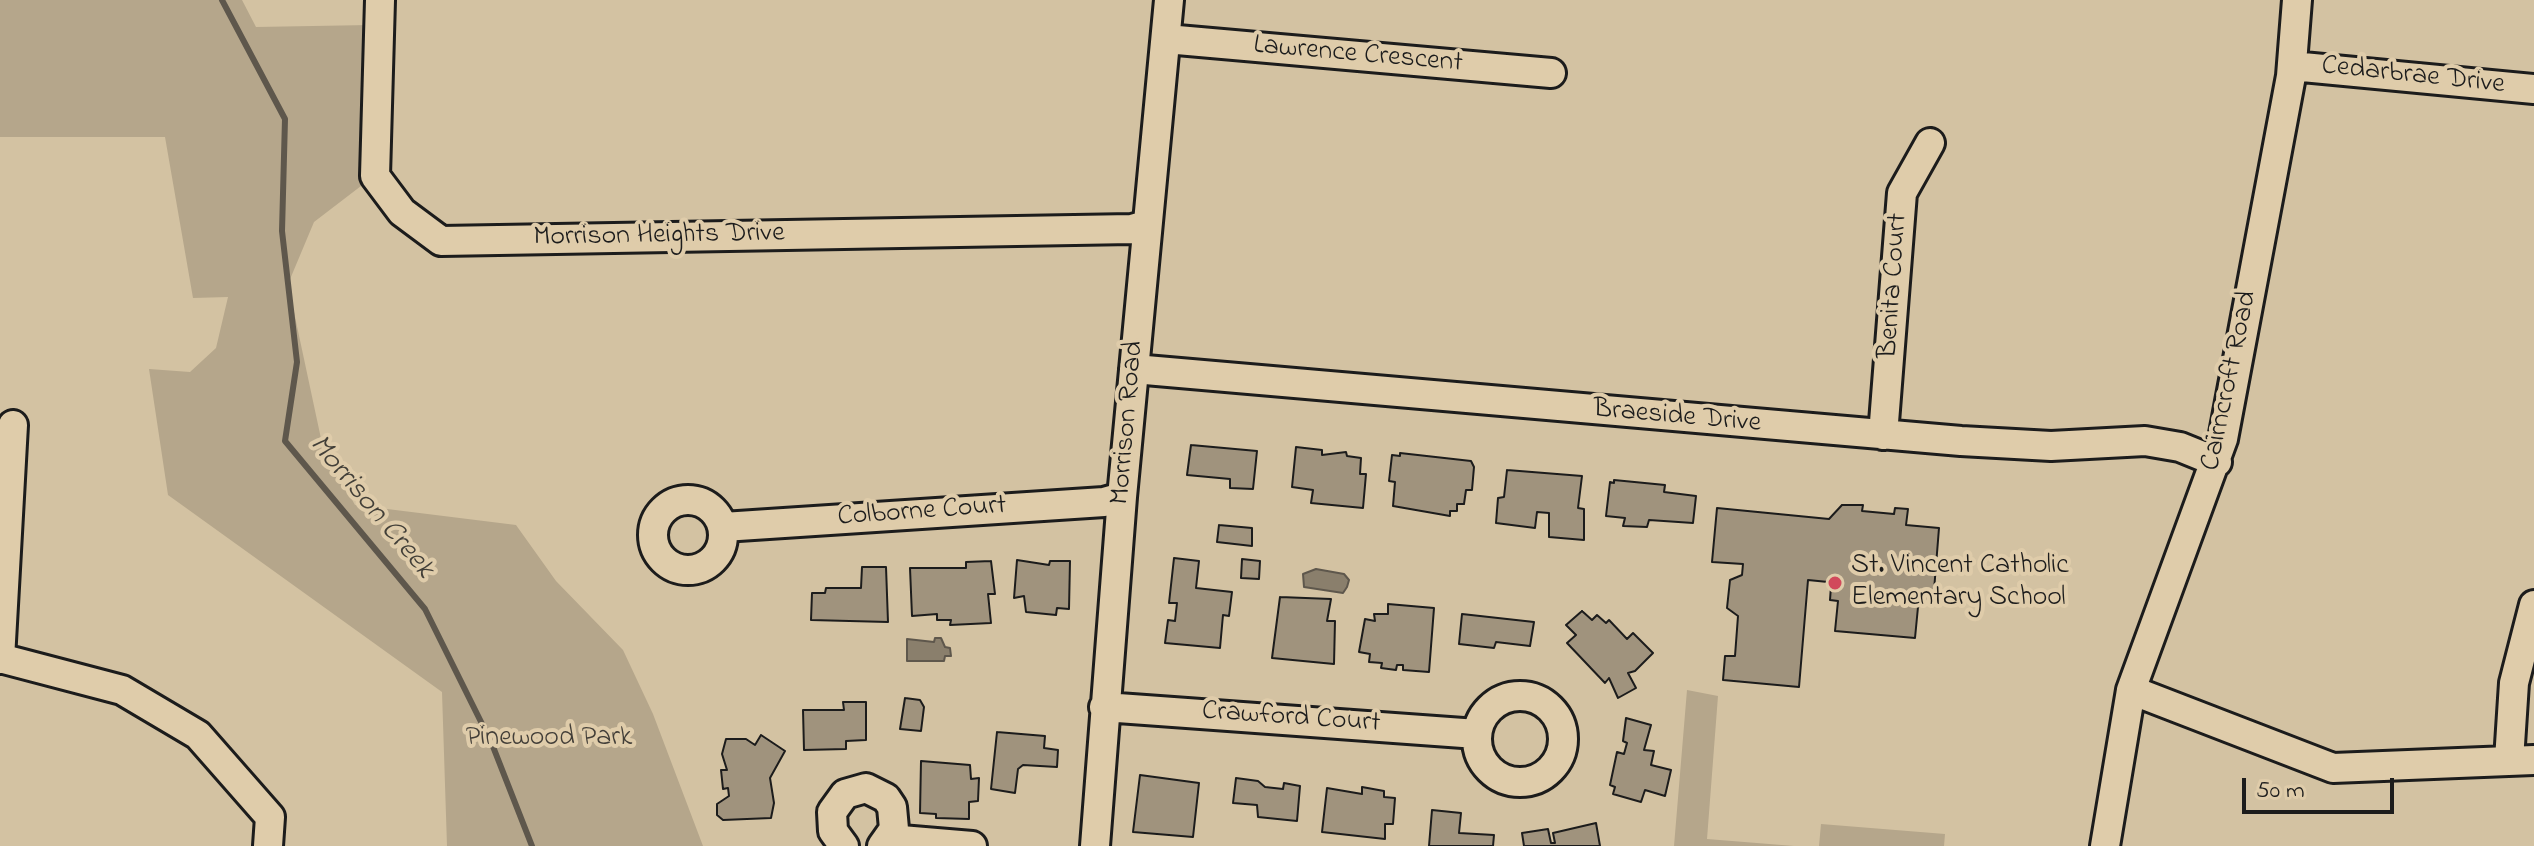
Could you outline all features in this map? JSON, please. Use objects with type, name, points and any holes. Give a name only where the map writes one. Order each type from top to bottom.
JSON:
[{"type":"street","name":"Morrison Heights Drive","points":[[380,0],[375,176],[402,212],[441,241],[1132,229],[1146,225]]},
{"type":"street","name":"Morrison Road","points":[[1095,846],[1122,497],[1169,0]]},
{"type":"street","name":"Cairncroft Road","points":[[2105,846],[2131,690],[2217,462],[2292,66],[2297,0]]},
{"type":"street","name":"Lawrence Crescent","points":[[1166,39],[1551,73]]},
{"type":"street","name":"Cedarbrae Drive","points":[[2292,66],[2534,89]]},
{"type":"street","name":"Benita Court","points":[[1883,435],[1902,193],[1930,143]]},
{"type":"street","name":"Braeside Drive","points":[[1134,369],[1883,435],[2051,446],[2145,441],[2180,447],[2217,462]]},
{"type":"street","points":[[13,425],[0,658],[122,690],[198,735],[270,817],[268,846]]},
{"type":"street","name":"Colborne Court","points":[[723,527],[1104,502],[1122,497]]},
{"type":"street","points":[[2131,690],[2333,768],[2522,760],[2514,683],[2534,605]]},
{"type":"street","name":"Crawford Court","points":[[1104,707],[1477,734]]},
{"type":"street","points":[[844,846],[833,831],[832,812],[837,801],[855,789],[866,788],[886,798],[895,818],[886,842],[972,846]]},
{"type":"green space","name":"Pinewood Park","points":[[0,0],[242,0],[256,27],[370,25],[361,186],[314,222],[288,284],[323,448],[355,505],[516,525],[556,581],[623,650],[653,714],[703,846],[447,846],[442,692],[168,495],[149,369],[190,372],[216,348],[228,297],[193,298],[165,137],[0,137]]},
{"type":"green space","points":[[1687,690],[1718,696],[1707,839],[1794,846],[1674,846]]},
{"type":"green space","points":[[1821,824],[1945,834],[1944,846],[1819,846]]},
{"type":"shaded area","points":[[1316,569],[1344,574],[1349,580],[1343,593],[1304,587],[1303,574]]},
{"type":"shaded area","points":[[935,638],[941,638],[945,647],[950,648],[951,656],[945,656],[944,661],[907,661],[907,639],[934,642]]},
{"type":"building","points":[[1191,445],[1257,451],[1253,489],[1230,488],[1230,479],[1187,475]]},
{"type":"building","points":[[1296,447],[1322,450],[1322,455],[1346,452],[1347,456],[1361,458],[1360,474],[1366,474],[1363,508],[1311,503],[1313,490],[1292,487]]},
{"type":"building","points":[[1400,453],[1471,461],[1474,467],[1472,490],[1466,490],[1464,504],[1457,504],[1457,511],[1450,511],[1450,516],[1393,506],[1395,482],[1389,481],[1392,455],[1400,456]]},
{"type":"building","points":[[1507,470],[1582,476],[1578,508],[1584,509],[1584,540],[1549,537],[1549,513],[1537,512],[1535,528],[1496,523],[1498,498],[1504,497]]},
{"type":"building","points":[[1614,480],[1665,485],[1664,492],[1696,496],[1693,523],[1649,520],[1647,527],[1623,526],[1625,518],[1606,516],[1610,482],[1614,483]]},
{"type":"building","points":[[1842,505],[1863,505],[1862,511],[1894,514],[1895,508],[1908,509],[1906,525],[1939,528],[1933,603],[1923,602],[1918,607],[1915,638],[1835,631],[1838,601],[1830,600],[1831,586],[1828,582],[1808,580],[1799,687],[1723,680],[1725,656],[1735,656],[1738,616],[1727,608],[1730,580],[1742,575],[1743,564],[1712,562],[1717,508],[1829,519]]},
{"type":"building","points":[[1219,525],[1252,528],[1252,546],[1217,542]]},
{"type":"building","points":[[1174,558],[1199,561],[1196,588],[1232,592],[1229,616],[1223,615],[1220,648],[1165,643],[1168,620],[1175,621],[1177,603],[1169,603]]},
{"type":"building","points":[[1242,559],[1260,561],[1259,579],[1241,578]]},
{"type":"building","points":[[1017,560],[1049,565],[1050,561],[1070,561],[1069,609],[1057,608],[1056,615],[1026,612],[1024,596],[1014,598]]},
{"type":"building","points":[[991,561],[995,594],[988,594],[991,623],[950,625],[951,620],[937,620],[937,614],[912,616],[910,568],[966,568],[966,562]]},
{"type":"building","points":[[862,567],[886,567],[888,622],[811,620],[812,593],[825,593],[826,588],[861,588]]},
{"type":"building","points":[[1280,597],[1331,599],[1327,621],[1335,621],[1334,664],[1272,658]]},
{"type":"building","points":[[1388,604],[1434,608],[1429,672],[1403,670],[1403,665],[1397,665],[1396,670],[1381,668],[1382,663],[1369,662],[1370,654],[1359,652],[1365,619],[1375,621],[1374,614],[1388,614]]},
{"type":"building","points":[[1582,611],[1592,620],[1597,615],[1606,623],[1609,620],[1627,639],[1633,633],[1653,653],[1635,671],[1628,673],[1636,688],[1618,698],[1609,678],[1605,683],[1567,643],[1576,635],[1566,625]]},
{"type":"building","points":[[1462,614],[1534,622],[1530,646],[1496,642],[1494,648],[1459,644]]},
{"type":"building","points":[[905,698],[920,700],[924,707],[921,731],[900,729]]},
{"type":"building","points":[[843,702],[866,702],[866,740],[846,741],[846,749],[804,750],[803,710],[844,710]]},
{"type":"building","points":[[1626,718],[1651,725],[1644,750],[1654,751],[1651,765],[1671,770],[1665,796],[1645,790],[1641,802],[1613,794],[1615,787],[1610,785],[1617,752],[1624,754],[1627,743],[1623,741]]},
{"type":"building","points":[[997,732],[1045,736],[1044,748],[1058,750],[1057,767],[1023,765],[1018,769],[1015,793],[991,789]]},
{"type":"building","points":[[761,735],[785,751],[770,778],[774,803],[771,818],[723,820],[717,815],[717,804],[729,796],[728,788],[723,789],[721,770],[727,770],[722,754],[726,739],[746,739],[755,745]]},
{"type":"building","points":[[921,761],[970,765],[971,779],[979,778],[978,801],[969,802],[969,819],[936,818],[936,814],[920,813]]},
{"type":"building","points":[[1140,775],[1199,783],[1193,837],[1133,832]]},
{"type":"building","points":[[1236,778],[1258,781],[1265,787],[1283,789],[1284,783],[1300,786],[1297,821],[1258,817],[1257,805],[1233,803]]},
{"type":"building","points":[[1362,787],[1384,791],[1384,797],[1395,798],[1393,824],[1385,824],[1385,839],[1322,832],[1327,788],[1362,794]]},
{"type":"building","points":[[1432,810],[1461,813],[1459,833],[1494,835],[1493,846],[1429,846]]},
{"type":"building","points":[[1596,823],[1600,846],[1524,846],[1522,833],[1548,829],[1551,843],[1555,843],[1553,833]]},
{"type":"waterway","name":"Morrison Creek","points":[[222,0],[285,119],[282,231],[297,362],[285,441],[425,609],[492,744],[532,846]]},
{"type":"place","name":"St. Vincent Catholic Elementary School","points":[[1835,583]]}]
